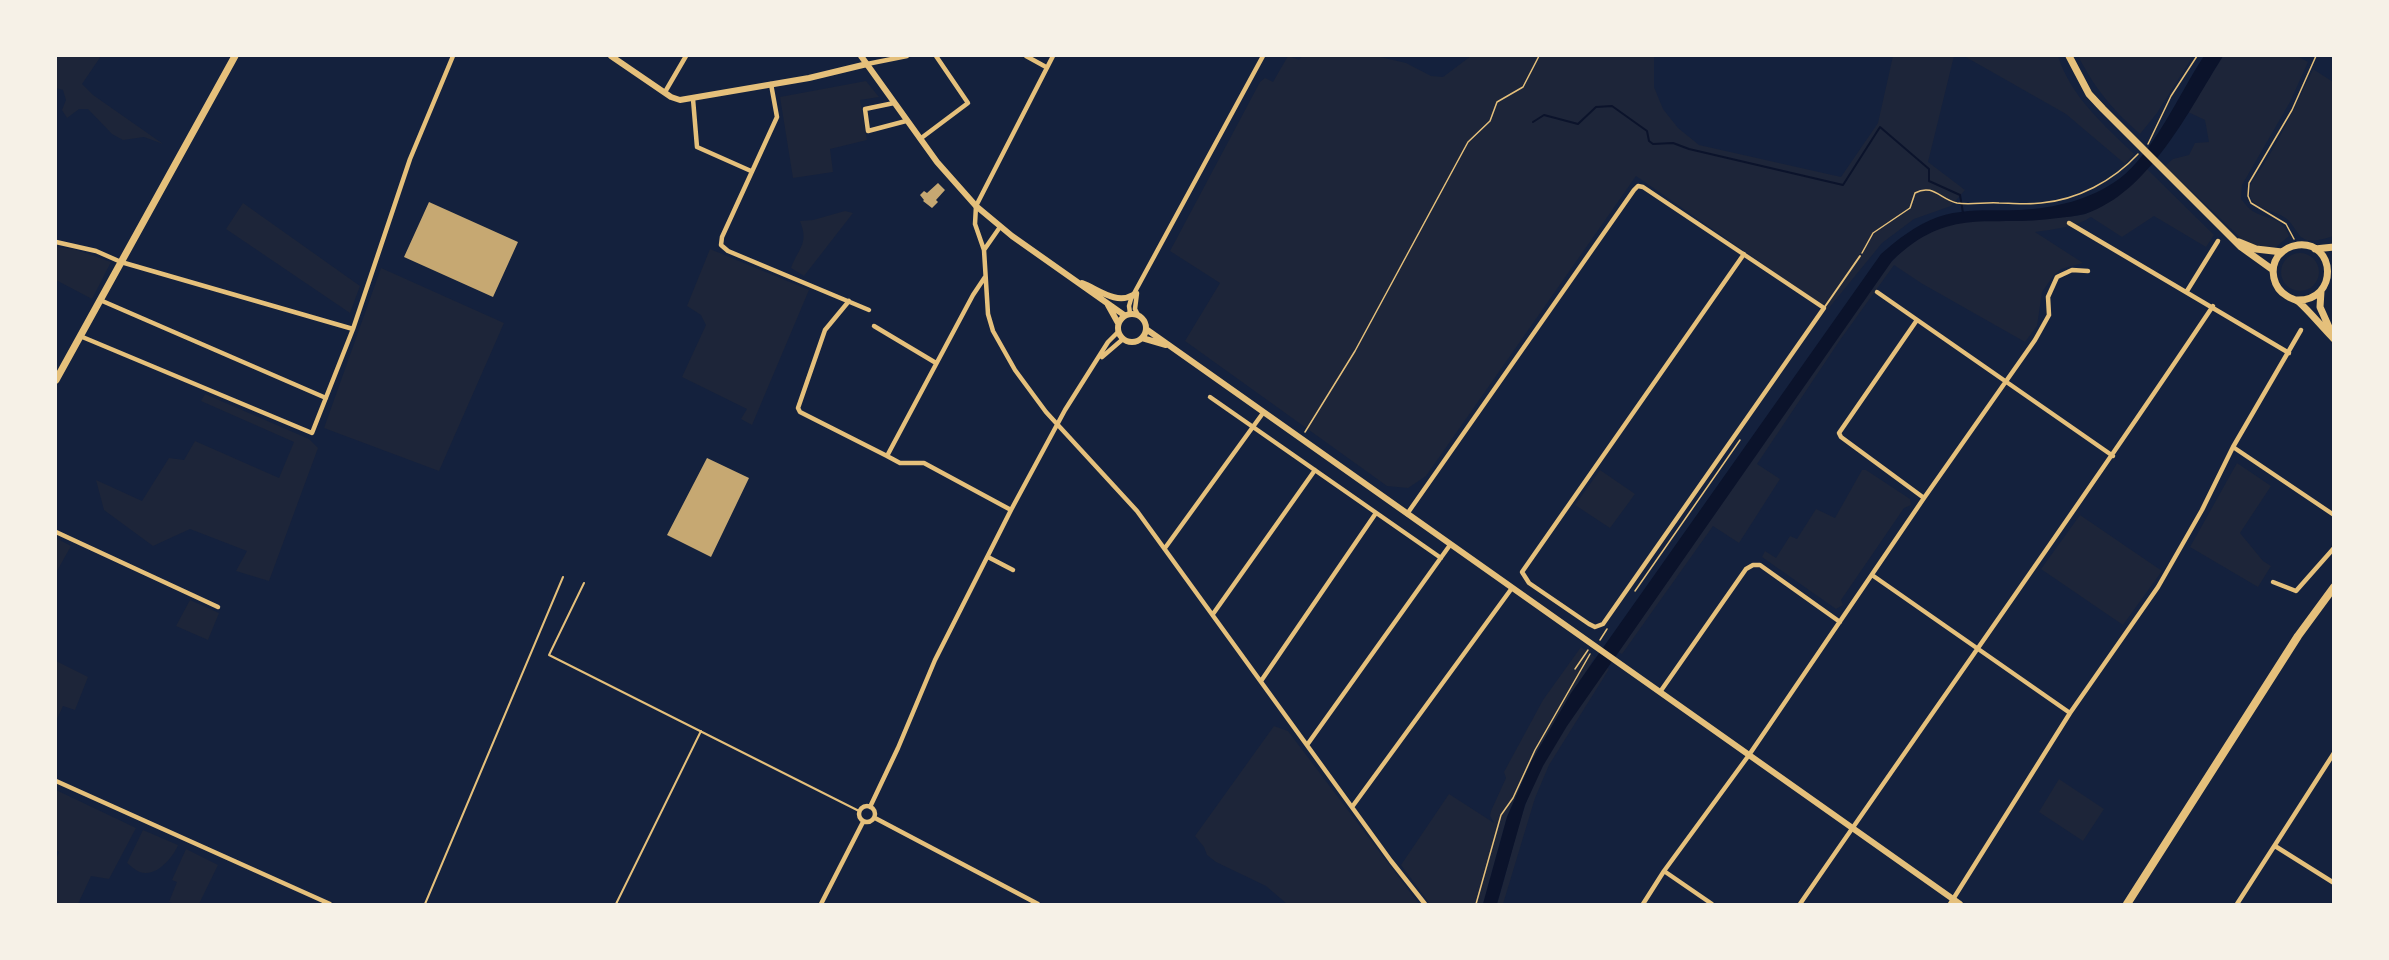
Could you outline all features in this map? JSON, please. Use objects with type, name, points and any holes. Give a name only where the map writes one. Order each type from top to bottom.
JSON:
[{"type":"main road","points":[[56,380],[235,56]]},
{"type":"main road","points":[[2069,56],[2089,94],[2218,225],[2273,270]]},
{"type":"main road","points":[[2232,238],[2256,249],[2282,252]]},
{"type":"main road","points":[[2321,291],[2308,299],[2297,300],[2286,296],[2279,290],[2273,270],[2282,252],[2297,245],[2315,249],[2334,247]]},
{"type":"main road","points":[[2315,249],[2322,255],[2327,267],[2327,280],[2321,291],[2320,307],[2334,338]]},
{"type":"main road","points":[[2327,267],[2334,258]]},
{"type":"main road","points":[[2297,300],[2334,338]]},
{"type":"main road","points":[[2127,904],[2298,636],[2334,587]]},
{"type":"street","points":[[80,336],[312,433],[353,329],[410,159],[453,56]]},
{"type":"street","points":[[611,56],[680,100],[855,69],[867,64],[907,56]]},
{"type":"street","points":[[665,92],[686,56]]},
{"type":"street","points":[[861,56],[906,121],[954,184],[976,206],[1000,227],[1107,304],[1127,314],[1138,315]]},
{"type":"street","points":[[920,139],[968,103],[936,56]]},
{"type":"street","points":[[1026,56],[1046,67]]},
{"type":"street","points":[[1053,56],[976,206],[975,224],[984,250],[988,314],[993,331],[1014,370],[1057,424],[1137,511],[1425,904]]},
{"type":"street","points":[[1118,323],[1127,314],[1133,295],[1139,288],[1263,56]]},
{"type":"street","points":[[771,84],[777,117],[722,237],[721,245],[728,251],[869,310]]},
{"type":"street","points":[[693,99],[697,147],[751,171]]},
{"type":"street","points":[[894,103],[865,109],[868,131],[906,121]]},
{"type":"street","points":[[1407,514],[1638,186],[1744,254],[1824,309],[1603,624],[1595,627],[1589,624],[1529,583],[1522,572],[1744,254]]},
{"type":"street","points":[[2070,223],[2289,352]]},
{"type":"street","points":[[984,250],[1000,227]]},
{"type":"street","points":[[2187,291],[2218,241]]},
{"type":"street","points":[[56,242],[96,251],[121,262],[353,329]]},
{"type":"street","points":[[1642,904],[1749,754],[2035,340],[2049,315],[2048,297],[2057,278],[2072,270],[2088,271]]},
{"type":"street","points":[[887,456],[973,295],[986,277]]},
{"type":"street","points":[[1070,278],[1114,298],[1122,300],[1133,295]]},
{"type":"street","points":[[1107,304],[1118,323],[1118,332],[1123,339],[1134,342],[1142,338],[1146,329],[1145,322],[1138,315],[1135,304],[1139,288]]},
{"type":"street","points":[[1877,292],[2113,456]]},
{"type":"street","points":[[100,300],[326,398]]},
{"type":"street","points":[[849,301],[825,330],[798,408],[800,412],[900,463],[924,463],[1011,510]]},
{"type":"street","points":[[1800,904],[2113,456],[2213,306]]},
{"type":"street","points":[[1917,320],[1839,433],[1841,437],[1924,498]]},
{"type":"street","points":[[874,326],[936,363]]},
{"type":"street","points":[[1146,329],[1853,828],[1951,902],[1960,904]]},
{"type":"street","points":[[1951,902],[2070,712],[2158,587],[2202,510],[2233,447],[2301,330]]},
{"type":"street","points":[[870,807],[935,660],[1011,510],[1057,424],[1108,342],[1118,332]]},
{"type":"street","points":[[1142,338],[1169,347]]},
{"type":"street","points":[[1100,358],[1123,339]]},
{"type":"street","points":[[1210,397],[1441,558]]},
{"type":"street","points":[[1165,548],[1263,413]]},
{"type":"street","points":[[2233,447],[2334,515]]},
{"type":"street","points":[[1213,614],[1315,470]]},
{"type":"street","points":[[1261,681],[1376,513]]},
{"type":"street","points":[[56,532],[218,608]]},
{"type":"street","points":[[1307,745],[1450,544]]},
{"type":"street","points":[[2273,582],[2296,591],[2334,548]]},
{"type":"street","points":[[988,557],[1012,570]]},
{"type":"street","points":[[1660,692],[1746,569],[1753,565],[1760,565],[1840,622]]},
{"type":"street","points":[[1872,575],[2070,712]]},
{"type":"street","points":[[1352,807],[1512,588]]},
{"type":"street","points":[[2237,904],[2334,753]]},
{"type":"street","points":[[56,781],[330,904]]},
{"type":"street","points":[[862,822],[858,815],[859,811],[866,806],[870,807]]},
{"type":"street","points":[[870,807],[876,814],[875,818]]},
{"type":"street","points":[[862,822],[867,823],[875,818]]},
{"type":"street","points":[[875,818],[1038,904]]},
{"type":"street","points":[[821,904],[862,822]]},
{"type":"street","points":[[2275,846],[2334,883]]},
{"type":"street","points":[[1664,871],[1712,904]]},
{"type":"lane","points":[[1824,309],[1860,256]]},
{"type":"lane","points":[[425,904],[563,577]]},
{"type":"lane","points":[[584,583],[549,655],[859,811]]},
{"type":"lane","points":[[616,904],[700,731]]},
{"type":"path","points":[[1306,431],[1355,351],[1468,142],[1490,121],[1497,102],[1523,87],[1539,56]]},
{"type":"path","points":[[1860,256],[1873,233],[1910,208],[1915,193],[1928,189],[1959,203],[2030,204],[2054,201],[2090,189],[2116,175],[2150,141],[2161,114],[2197,56]]},
{"type":"path","points":[[2297,245],[2286,224],[2251,203],[2248,189],[2249,183],[2292,110],[2316,56]]},
{"type":"path","points":[[1635,592],[1745,433]]},
{"type":"path","points":[[1575,669],[1608,628]]},
{"type":"path","points":[[1476,904],[1501,815],[1514,798],[1535,750],[1594,646]]},
{"type":"shaded area","points":[[56,56],[58,58],[60,56],[101,56],[82,84],[93,95],[163,144],[144,137],[123,140],[112,134],[88,109],[79,109],[67,118],[62,110],[66,100],[63,90],[56,88]]},
{"type":"shaded area","points":[[1288,56],[1299,60],[1302,56],[1376,56],[1406,63],[1431,76],[1443,77],[1471,56],[1654,56],[1654,87],[1663,109],[1678,128],[1699,145],[1841,177],[1878,123],[1893,56],[1954,56],[1928,162],[1965,190],[1951,206],[1914,219],[1882,243],[1828,309],[1636,176],[1426,476],[1408,488],[1387,486],[1185,341],[1220,283],[1170,251],[1260,82],[1265,78],[1273,82]]},
{"type":"shaded area","points":[[1964,56],[2058,56],[2071,85],[2090,110],[2134,154],[2125,164],[2066,114]]},
{"type":"shaded area","points":[[2078,56],[2193,56],[2157,113],[2140,134],[2105,98]]},
{"type":"shaded area","points":[[2204,56],[2223,56],[2166,147],[2129,188],[2108,203],[2085,214],[2075,216],[1952,225],[1913,243],[1892,261],[1567,726],[1543,766],[1525,805],[1497,904],[1483,904],[1507,817],[1531,762],[1571,693],[1881,254],[1922,224],[1948,214],[2046,207],[2084,198],[2108,186],[2131,168],[2155,139]]},
{"type":"shaded area","points":[[2223,56],[2297,56],[2308,62],[2290,102],[2242,185],[2241,199],[2248,207],[2278,222],[2286,230],[2289,236],[2276,247],[2265,248],[2245,242],[2165,166],[2173,159],[2189,155],[2195,143],[2209,142],[2205,120],[2188,112]]},
{"type":"shaded area","points":[[2313,69],[2333,82],[2333,236],[2311,241],[2302,238],[2284,217],[2257,205],[2249,192]]},
{"type":"shaded area","points":[[866,81],[879,97],[860,100],[867,140],[830,149],[833,172],[793,178],[780,97]]},
{"type":"shaded area","points":[[2147,169],[2214,235],[2206,247],[2154,216],[2122,237],[2091,217],[2071,226],[2035,232],[2083,263],[2061,269],[2054,275],[2042,292],[2037,326],[2025,342],[1921,283],[1894,265],[1840,340],[1757,464],[1780,479],[1739,543],[1713,526],[1622,654],[1618,652],[1875,283],[1899,254],[1919,238],[1953,224],[1970,221],[2044,219],[2085,214],[2118,194]]},
{"type":"shaded area","points":[[243,203],[360,286],[350,313],[226,229]]},
{"type":"shaded area","points":[[845,211],[853,213],[804,276],[791,268],[802,245],[804,235],[800,221],[813,220]]},
{"type":"shaded area","points":[[56,247],[74,249],[111,262],[92,299],[56,280]]},
{"type":"shaded area","points":[[710,249],[809,290],[752,425],[741,419],[747,409],[682,377],[706,325],[701,315],[687,306]]},
{"type":"shaded area","points":[[2300,253],[2314,258],[2319,272],[2314,286],[2300,291],[2286,286],[2281,272],[2286,258]]},
{"type":"shaded area","points":[[381,268],[504,323],[439,471],[324,428]]},
{"type":"shaded area","points":[[205,394],[309,439],[318,448],[269,581],[236,571],[247,551],[190,529],[153,546],[104,510],[96,480],[142,501],[169,458],[184,460],[195,441],[279,478],[294,442],[201,401]]},
{"type":"shaded area","points":[[2237,463],[2271,486],[2240,533],[2263,561],[2271,566],[2258,587],[2190,547]]},
{"type":"shaded area","points":[[1600,470],[1635,494],[1610,528],[1575,505]]},
{"type":"shaded area","points":[[1862,470],[1866,470],[1910,499],[1911,505],[1904,508],[1841,600],[1843,605],[1836,609],[1762,557],[1765,551],[1776,558],[1790,536],[1797,539],[1816,509],[1835,518]]},
{"type":"shaded area","points":[[2080,515],[2162,571],[2123,625],[2041,569]]},
{"type":"shaded area","points":[[56,538],[71,546],[57,571],[56,570]]},
{"type":"shaded area","points":[[190,600],[219,613],[208,640],[176,626]]},
{"type":"shaded area","points":[[1581,647],[1595,657],[1531,762],[1507,817],[1483,904],[1430,904],[1401,865],[1449,794],[1494,823],[1490,816],[1506,778],[1504,772],[1543,700]]},
{"type":"shaded area","points":[[56,661],[88,677],[75,710],[63,706],[56,721]]},
{"type":"shaded area","points":[[1606,667],[1609,669],[1549,765],[1535,798],[1503,904],[1497,904],[1521,818],[1540,769],[1560,734]]},
{"type":"shaded area","points":[[1274,726],[1288,731],[1419,904],[1287,904],[1266,886],[1216,862],[1207,855],[1195,836]]},
{"type":"shaded area","points":[[2059,779],[2104,809],[2083,841],[2039,812]]},
{"type":"shaded area","points":[[56,790],[136,828],[109,879],[91,876],[78,904],[56,904],[56,859],[59,852],[56,850]]},
{"type":"shaded area","points":[[143,830],[178,845],[165,864],[150,873],[135,870],[127,863]]},
{"type":"shaded area","points":[[186,849],[218,865],[199,904],[169,902],[177,882],[172,880]]},
{"type":"building","points":[[938,183],[945,190],[932,208],[923,201],[920,195],[924,191],[927,193]]},
{"type":"building","points":[[429,202],[518,242],[493,297],[404,257]]},
{"type":"building","points":[[707,458],[749,478],[711,557],[667,535]]},
{"type":"waterway","points":[[1533,122],[1544,115],[1578,124],[1596,107],[1612,106],[1647,131],[1649,141],[1653,144],[1673,143],[1689,149],[1843,185],[1880,127],[1929,169],[1929,181],[1960,195],[1963,213]]}]
